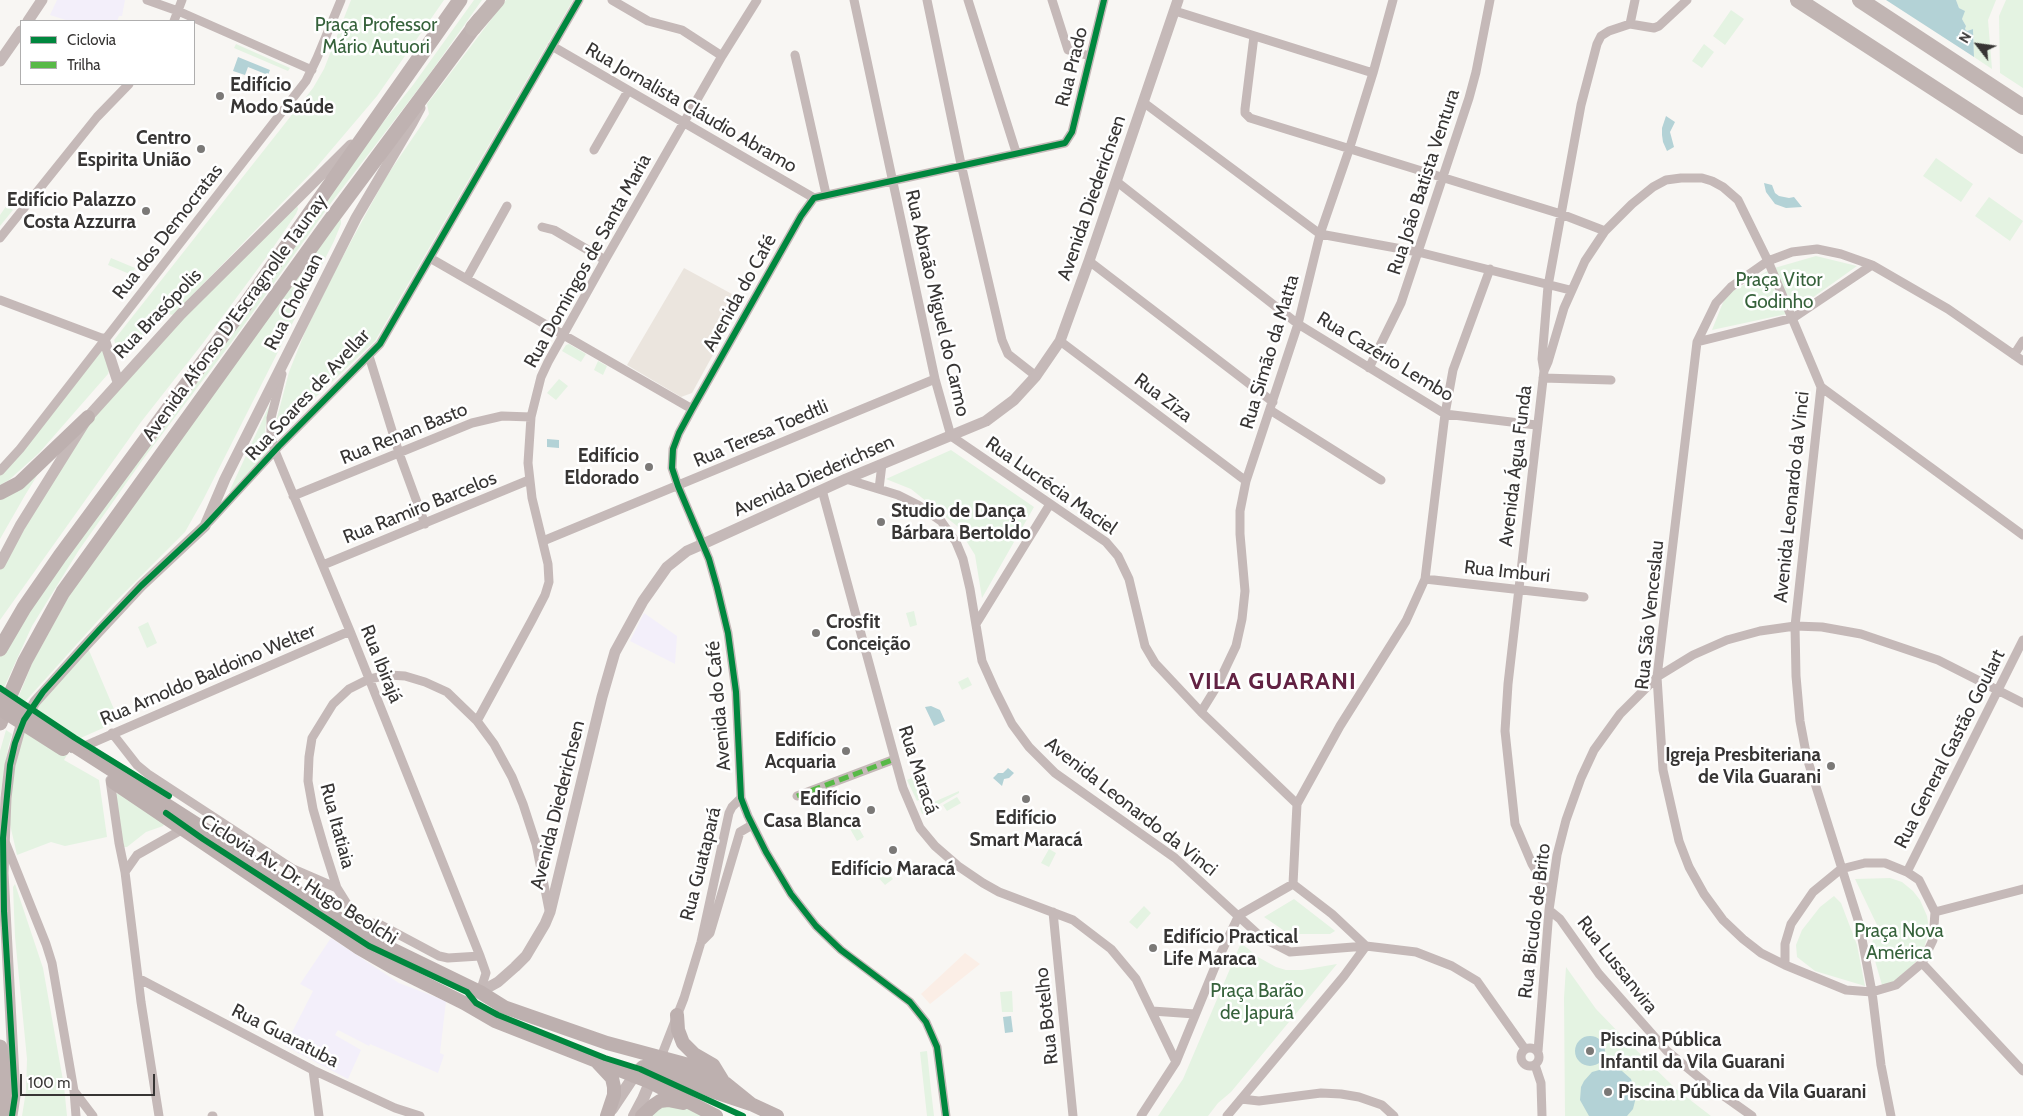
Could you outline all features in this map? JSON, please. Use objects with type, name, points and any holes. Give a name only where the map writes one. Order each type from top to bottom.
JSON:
[{"type":"highway","name":"Avenida Afonso D'Escragnolle Taunay","points":[[0,649],[24,608],[60,556],[205,361],[460,0]]},
{"type":"highway","points":[[474,28],[495,0]]},
{"type":"highway","points":[[1798,0],[2023,146]]},
{"type":"highway","points":[[1860,0],[2023,107]]},
{"type":"highway","name":"Avenida Afonso D'Escragnolle Taunay","points":[[0,723],[21,668],[63,592],[93,547],[329,222],[474,28]]},
{"type":"highway","points":[[0,1047],[6,1091],[6,1116]]},
{"type":"main road","points":[[0,493],[19,483],[88,417]]},
{"type":"main road","points":[[0,695],[74,749],[110,780],[358,948],[513,1029],[650,1082],[716,1116]]},
{"type":"main road","points":[[0,709],[74,749],[234,849],[368,938],[480,992],[504,1007],[659,1062],[714,1092],[751,1104],[777,1116]]},
{"type":"main road","points":[[183,829],[196,828],[234,849]]},
{"type":"main road","points":[[421,982],[467,996],[475,996],[480,992]]},
{"type":"main road","points":[[677,1015],[678,1030],[683,1043],[694,1054],[713,1065],[725,1083]]},
{"type":"main road","points":[[596,1060],[612,1078],[614,1087],[614,1095],[607,1116]]},
{"type":"main road","points":[[607,1116],[643,1066],[659,1062],[685,1064],[725,1083],[751,1104]]},
{"type":"main road","name":"Rua Guatapará","points":[[634,1116],[659,1062]]},
{"type":"main road","points":[[642,1116],[660,1101],[668,1100],[693,1105]]},
{"type":"street","points":[[29,20],[42,0]]},
{"type":"street","points":[[147,0],[178,11],[312,70]]},
{"type":"street","points":[[174,20],[182,0]]},
{"type":"street","name":"Rua dos Democratas","points":[[0,471],[16,454],[306,81],[341,0]]},
{"type":"street","name":"Rua Soares de Avellar","points":[[12,1116],[15,1096],[4,911],[3,838],[6,798],[15,743],[28,712],[43,692],[141,586],[205,526],[275,451],[380,344],[579,0]]},
{"type":"street","points":[[612,0],[648,21],[682,30],[722,56]]},
{"type":"street","name":"Rua Domingos de Santa Maria","points":[[476,721],[545,596],[550,576],[529,480],[528,451],[531,417],[541,377],[605,260],[722,56],[757,0]]},
{"type":"street","name":"Rua Abraão Miguel do Carmo","points":[[854,0],[935,379],[951,436]]},
{"type":"street","points":[[928,0],[961,164],[1004,349],[1036,376]]},
{"type":"street","points":[[814,198],[1016,152],[968,0]]},
{"type":"street","points":[[1052,0],[1068,50],[1090,56]]},
{"type":"street","name":"Rua Prado","points":[[1016,152],[1062,144],[1068,140],[1104,0]]},
{"type":"street","name":"Rua Simão da Matta","points":[[1201,712],[1217,686],[1236,646],[1242,619],[1245,591],[1240,518],[1246,482],[1298,324],[1320,234],[1374,73],[1393,0]]},
{"type":"street","name":"Rua João Batista Ventura","points":[[1369,368],[1395,318],[1418,252],[1474,80],[1490,0]]},
{"type":"street","points":[[1635,0],[1630,24],[1654,28],[1660,26],[1687,0]]},
{"type":"street","points":[[1176,6],[1254,36],[1374,73]]},
{"type":"street","name":"Avenida Diederichsen","points":[[480,992],[498,982],[526,956],[545,924],[550,912],[602,697],[615,652],[654,582],[681,555],[703,544],[846,479],[986,420],[1014,400],[1036,376],[1060,341],[1176,6]]},
{"type":"street","name":"Avenida Água Funda","points":[[1551,896],[1532,864],[1515,824],[1505,730],[1508,684],[1543,375],[1542,354],[1548,286],[1581,105],[1597,44],[1601,36],[1609,31],[1630,24]]},
{"type":"street","points":[[0,61],[20,32]]},
{"type":"street","points":[[1254,36],[1244,109],[1247,116],[1349,150],[1561,214],[1605,231]]},
{"type":"street","name":"Rua Jornalista Cláudio Abramo","points":[[552,46],[814,198]]},
{"type":"street","points":[[795,55],[826,194]]},
{"type":"street","points":[[0,238],[97,117],[128,85]]},
{"type":"street","points":[[594,150],[628,91]]},
{"type":"street","name":"Rua Chokuan","points":[[205,526],[225,478],[291,345],[356,218],[412,123],[422,99]]},
{"type":"street","points":[[1143,102],[1320,234],[1418,252],[1570,290]]},
{"type":"street","name":"Rua Brasópolis","points":[[0,564],[20,526],[88,417],[187,308],[379,117]]},
{"type":"street","name":"Avenida Leonardo da Vinci","points":[[1543,375],[1570,290],[1605,231],[1632,204],[1653,187],[1666,180],[1681,178],[1702,178],[1723,187],[1738,200],[1768,261],[1821,387],[1795,626],[1797,694],[1806,758],[1859,923],[1872,992],[1881,1065],[1890,1116]]},
{"type":"street","name":"Rua Cazério Lembo","points":[[1116,181],[1298,324],[1445,414],[1536,425]]},
{"type":"street","name":"Avenida do Café","points":[[814,198],[797,223],[679,432],[673,449],[672,468],[703,544],[717,587],[728,633],[734,670],[741,798],[752,825],[791,894],[816,926],[841,950],[910,1002],[926,1022],[937,1047],[946,1116]]},
{"type":"street","points":[[467,278],[507,206]]},
{"type":"street","points":[[542,227],[554,230],[605,260]]},
{"type":"street","points":[[1698,342],[1716,303],[1731,287],[1768,261],[1792,252],[1817,249],[1842,254],[1872,265],[1948,309],[2023,361]]},
{"type":"street","points":[[430,258],[692,409]]},
{"type":"street","points":[[1089,261],[1272,406],[1380,480]]},
{"type":"street","points":[[1698,342],[1793,318],[1872,265]]},
{"type":"street","points":[[1293,884],[1297,804],[1340,726],[1406,621],[1425,579],[1445,414],[1453,370],[1490,269]]},
{"type":"street","points":[[0,300],[104,339],[118,382]]},
{"type":"street","name":"Rua Ziza","points":[[1060,341],[1246,482]]},
{"type":"street","points":[[2014,355],[2023,341]]},
{"type":"street","name":"Rua São Venceslau","points":[[1698,342],[1657,677],[1663,770],[1679,841],[1689,867],[1704,894],[1723,920],[1761,953],[1785,965]]},
{"type":"street","name":"Rua Ibirajá","points":[[291,345],[275,397],[271,418],[271,437],[275,451],[323,564],[480,956],[486,973],[480,992]]},
{"type":"street","points":[[370,356],[399,453],[425,524]]},
{"type":"street","points":[[1543,375],[1611,380]]},
{"type":"street","name":"Rua Teresa Toedtli","points":[[543,541],[935,379]]},
{"type":"street","points":[[1821,387],[2023,535]]},
{"type":"street","name":"Rua Renan Basto","points":[[293,496],[488,418],[502,416],[531,417]]},
{"type":"street","name":"Rua Lucrécia Maciel","points":[[951,436],[1090,529],[1106,542],[1118,556],[1130,580],[1145,646],[1155,663],[1201,712],[1297,804]]},
{"type":"street","points":[[879,489],[882,464]]},
{"type":"street","name":"Avenida Leonardo da Vinci","points":[[846,479],[898,495],[918,505],[940,520],[956,542],[963,559],[982,661],[988,676],[1012,724],[1029,747],[1062,778],[1175,858],[1261,937],[1290,952],[1366,946],[1416,952],[1452,966],[1477,982],[1525,1049]]},
{"type":"street","name":"Rua Ramiro Barcelos","points":[[323,564],[529,480]]},
{"type":"street","name":"Rua Maracá","points":[[822,490],[903,788],[920,828],[935,846],[958,866],[999,892],[1074,920],[1111,949],[1136,979],[1176,1062]]},
{"type":"street","points":[[976,624],[1050,504]]},
{"type":"street","name":"Rua Imburi","points":[[1425,579],[1584,597]]},
{"type":"street","name":"Rua Bicudo de Brito","points":[[1538,1051],[1551,896],[1557,855],[1581,778],[1594,750],[1620,714],[1657,677],[1693,654],[1727,640],[1760,631],[1795,626],[1822,627],[1861,634],[1938,660],[2023,703]]},
{"type":"street","name":"Rua Arnoldo Baldoino Welter","points":[[74,749],[350,631]]},
{"type":"street","name":"Rua General Gastão Goulart","points":[[1907,872],[2023,640]]},
{"type":"street","name":"Rua Itatiaia","points":[[368,938],[338,888],[313,809],[308,781],[309,757],[312,738],[333,704],[349,689],[369,679],[389,675],[406,676],[447,692],[476,721],[494,744],[512,777],[523,804],[536,844],[550,912]]},
{"type":"street","points":[[112,733],[132,759],[148,774],[293,869],[338,888]]},
{"type":"street","points":[[797,796],[895,759]]},
{"type":"street","points":[[110,780],[125,872],[138,978],[159,1116]]},
{"type":"street","name":"Rua Guatapará","points":[[659,1062],[701,942],[730,813],[732,807],[741,798]]},
{"type":"street","name":"Rua Guatapará","points":[[701,942],[710,933],[740,832],[752,825]]},
{"type":"street","points":[[125,872],[137,855],[183,829]]},
{"type":"street","points":[[3,838],[49,954],[74,1091],[76,1116]]},
{"type":"street","points":[[1865,863],[1885,863],[1907,872],[1918,880],[1935,912],[1933,940],[1922,963],[1896,985],[1872,992],[1846,990],[1785,965],[1785,944],[1791,924],[1813,892],[1841,870],[1865,863]]},
{"type":"street","points":[[283,883],[293,869]]},
{"type":"street","points":[[1141,1116],[1176,1062],[1218,956],[1239,915],[1293,884]]},
{"type":"street","points":[[1227,1116],[1344,976],[1366,946],[1332,914],[1293,884]]},
{"type":"street","points":[[1935,912],[2023,889]]},
{"type":"street","name":"Rua Lussanvira","points":[[1550,910],[1560,919],[1599,974],[1667,1051],[1707,1084],[1752,1116]]},
{"type":"street","name":"Rua Botelho","points":[[1053,912],[1074,1116]]},
{"type":"street","points":[[357,921],[379,924],[438,956],[448,958],[480,956]]},
{"type":"street","points":[[1922,963],[2023,1071]]},
{"type":"street","name":"Rua Guaratuba","points":[[138,978],[313,1070],[395,1108],[420,1116]]},
{"type":"street","points":[[1152,1012],[1196,1014]]},
{"type":"street","points":[[1534,1048],[1538,1051],[1540,1057],[1535,1065],[1528,1066],[1523,1062],[1521,1056],[1525,1049],[1534,1048]]},
{"type":"street","points":[[1535,1065],[1541,1083],[1542,1116]]},
{"type":"street","points":[[313,1070],[319,1116]]},
{"type":"street","points":[[74,1091],[93,1116]]},
{"type":"street","points":[[1241,1099],[1259,1101],[1322,1093],[1341,1094],[1359,1097],[1382,1105],[1394,1116]]},
{"type":"shaded area","points":[[57,0],[125,0],[122,16],[119,16],[117,20],[66,20],[50,15]]},
{"type":"shaded area","points":[[684,268],[743,300],[692,393],[681,397],[627,365]]},
{"type":"shaded area","points":[[644,613],[677,636],[675,664],[630,641]]},
{"type":"shaded area","points":[[331,938],[399,983],[446,1001],[440,1053],[444,1055],[438,1073],[370,1044],[369,1046],[338,1030],[335,1035],[361,1050],[348,1079],[285,1046],[313,991],[300,984]]},
{"type":"shaded area","points":[[965,953],[980,964],[930,1004],[921,994]]},
{"type":"green space","name":"Praça Professor Mário Autuori","points":[[351,0],[444,0],[377,96],[315,169],[173,315],[164,313],[125,359],[119,355],[114,340],[313,88],[324,69]]},
{"type":"green space","points":[[474,0],[482,0],[426,79],[331,203],[231,343],[144,458],[79,550],[32,626],[2,692],[0,691],[0,653],[3,646],[364,146],[413,85]]},
{"type":"green space","points":[[506,0],[573,0],[375,341],[278,433],[276,429],[277,418],[289,372],[305,332],[336,269],[386,177],[429,114],[427,104]]},
{"type":"green space","points":[[1956,0],[1996,0],[1988,20],[1992,69],[1974,57],[1973,29],[1967,31],[1965,29],[1966,26],[1962,19],[1964,11],[1959,8]]},
{"type":"green space","points":[[2006,0],[2023,0],[2023,88],[2000,73],[1999,16]]},
{"type":"green space","points":[[1731,10],[1744,19],[1725,45],[1713,36]]},
{"type":"green space","points":[[236,44],[290,68],[288,71],[234,48]]},
{"type":"green space","points":[[1704,44],[1714,52],[1702,68],[1692,61]]},
{"type":"green space","points":[[1936,158],[1973,184],[1961,202],[1923,176]]},
{"type":"green space","points":[[1989,197],[2023,221],[2010,241],[1975,216]]},
{"type":"green space","points":[[7,205],[13,210],[0,226],[0,215]]},
{"type":"green space","points":[[297,205],[296,214],[268,255],[203,343],[141,422],[0,620],[0,569],[84,431],[133,369]]},
{"type":"green space","points":[[339,219],[341,224],[334,241],[185,532],[112,605],[22,705],[17,701],[32,663],[74,587]]},
{"type":"green space","name":"Praça Vitor Godinho","points":[[1816,256],[1857,266],[1791,313],[1712,330],[1726,295],[1771,269]]},
{"type":"green space","points":[[111,258],[135,268],[132,275],[108,265]]},
{"type":"green space","points":[[569,344],[586,354],[581,362],[562,351]]},
{"type":"green space","points":[[100,346],[110,368],[108,374],[39,453],[9,480],[0,485],[0,475]]},
{"type":"green space","points":[[598,361],[607,366],[603,375],[594,370]]},
{"type":"green space","points":[[559,379],[568,386],[556,400],[547,393]]},
{"type":"green space","points":[[270,404],[265,430],[268,452],[229,492]]},
{"type":"green space","points":[[951,450],[1034,507],[982,598],[975,555],[957,526],[911,489],[886,479]]},
{"type":"green space","points":[[38,474],[24,497],[0,539],[0,499]]},
{"type":"green space","points":[[914,611],[917,625],[910,627],[906,613]]},
{"type":"green space","points":[[148,622],[157,643],[147,648],[138,627]]},
{"type":"green space","points":[[88,648],[119,721],[76,740],[64,760],[99,780],[107,837],[65,846],[51,842],[17,855],[9,820],[13,769],[30,715]]},
{"type":"green space","points":[[968,677],[972,685],[962,690],[958,682]]},
{"type":"green space","points":[[6,730],[12,734],[0,797],[0,751]]},
{"type":"green space","points":[[920,774],[929,795],[917,801],[907,780]]},
{"type":"green space","points":[[959,791],[959,793],[922,814],[920,808]]},
{"type":"green space","points":[[119,793],[165,822],[163,826],[146,832],[127,847],[123,847],[116,794]]},
{"type":"green space","points":[[957,797],[961,803],[947,811],[943,805]]},
{"type":"green space","points":[[852,816],[864,837],[857,841],[845,820]]},
{"type":"green space","points":[[1049,849],[1056,853],[1049,867],[1041,863]]},
{"type":"green space","points":[[882,867],[893,879],[885,885],[874,873]]},
{"type":"green space","name":"Praça Nova América","points":[[1890,878],[1902,882],[1920,900],[1927,916],[1929,929],[1923,953],[1913,965],[1893,982],[1882,985],[1871,947],[1877,925],[1855,879]]},
{"type":"green space","points":[[15,884],[43,968],[64,1086],[67,1116],[22,1116],[26,1091],[27,1059],[15,937],[13,887]]},
{"type":"green space","name":"Praça Nova América","points":[[1834,896],[1841,903],[1857,945],[1865,986],[1815,971],[1797,957],[1796,945],[1802,930],[1820,907]]},
{"type":"green space","name":"Praça Barão de Japurá","points":[[1294,899],[1335,931],[1330,934],[1289,934],[1264,917]]},
{"type":"green space","points":[[1144,906],[1151,913],[1137,929],[1129,922]]},
{"type":"green space","name":"Praça Barão de Japurá","points":[[1241,943],[1258,957],[1286,970],[1302,970],[1337,964],[1231,1092],[1218,1103],[1208,1116],[1158,1116],[1183,1079]]},
{"type":"green space","points":[[1566,967],[1596,1009],[1625,1039],[1676,1089],[1711,1116],[1565,1116],[1564,998]]},
{"type":"green space","points":[[1012,991],[1013,1012],[1002,1012],[1000,992]]},
{"type":"green space","points":[[927,1051],[934,1116],[927,1116],[920,1052]]},
{"type":"green space","points":[[672,1103],[712,1116],[650,1116],[655,1108]]},
{"type":"water","points":[[1886,0],[1956,0],[1959,8],[1965,11],[1962,19],[1966,26],[1965,29],[1967,31],[1973,29],[1974,57]]},
{"type":"water","points":[[238,57],[270,70],[268,75],[248,67],[245,75],[233,71]]},
{"type":"water","points":[[1666,116],[1675,122],[1670,132],[1674,147],[1667,151],[1662,135]]},
{"type":"water","points":[[1764,183],[1772,185],[1775,193],[1779,196],[1794,197],[1802,207],[1786,208],[1775,204],[1766,192]]},
{"type":"water","points":[[547,439],[559,440],[559,448],[547,447]]},
{"type":"water","points":[[931,706],[940,710],[945,721],[934,726],[925,707]]},
{"type":"water","points":[[1008,768],[1014,773],[1009,778],[1004,779],[1002,786],[993,778]]},
{"type":"water","points":[[1011,1016],[1013,1032],[1005,1033],[1003,1017]]},
{"type":"water","name":"Piscina Pública Infantil da Vila Guarani","points":[[1590,1036],[1600,1041],[1605,1051],[1600,1061],[1590,1066],[1580,1061],[1575,1051],[1580,1041]]},
{"type":"water","name":"Piscina Pública da Vila Guarani","points":[[1610,1067],[1622,1071],[1631,1079],[1636,1097],[1633,1109],[1627,1116],[1589,1116],[1580,1100],[1581,1087],[1592,1072]]},
{"type":"railway","points":[[0,707],[73,753]]},
{"type":"marked path","points":[[797,796],[895,759]]},
{"type":"cycle path","points":[[12,1116],[15,1096],[4,911],[3,838],[10,765],[15,743],[24,720],[43,692],[100,629],[141,586],[205,526],[279,446],[380,344],[579,0]]},
{"type":"cycle path","points":[[946,1116],[937,1047],[926,1022],[910,1002],[841,950],[816,926],[791,894],[766,852],[748,816],[741,798],[736,692],[728,633],[709,559],[672,468],[673,449],[692,409],[801,216],[814,198],[1065,143],[1072,132],[1104,0]]},
{"type":"cycle path","points":[[0,688],[75,738],[169,796]]},
{"type":"cycle path","name":"Ciclovia Av. Dr. Hugo Beolchi","points":[[166,813],[369,946],[467,992],[476,1003],[498,1015],[605,1058],[640,1069],[743,1116]]},
{"type":"place","name":"Edifício Modo Saúde","points":[[220,96]]},
{"type":"place","name":"Centro Espirita União","points":[[201,149]]},
{"type":"place","name":"Edifício Palazzo Costa Azzurra","points":[[146,211]]},
{"type":"place","name":"Edifício Eldorado","points":[[649,467]]},
{"type":"place","name":"Studio de Dança Bárbara Bertoldo","points":[[881,522]]},
{"type":"place","name":"Crosfit Conceição","points":[[816,633]]},
{"type":"place","name":"Edifício Acquaria","points":[[846,751]]},
{"type":"place","name":"Igreja Presbiteriana de Vila Guarani","points":[[1831,766]]},
{"type":"place","name":"Edifício Smart Maracá","points":[[1026,799]]},
{"type":"place","name":"Edifício Casa Blanca","points":[[871,810]]},
{"type":"place","name":"Edifício Maracá","points":[[893,850]]},
{"type":"place","name":"Edifício Practical Life Maraca","points":[[1153,948]]},
{"type":"place","name":"Piscina Pública Infantil da Vila Guarani","points":[[1590,1051]]},
{"type":"place","name":"Piscina Pública da Vila Guarani","points":[[1608,1092]]},
{"type":"district","name":"VILA GUARANI","points":[[1273,682]]}]
